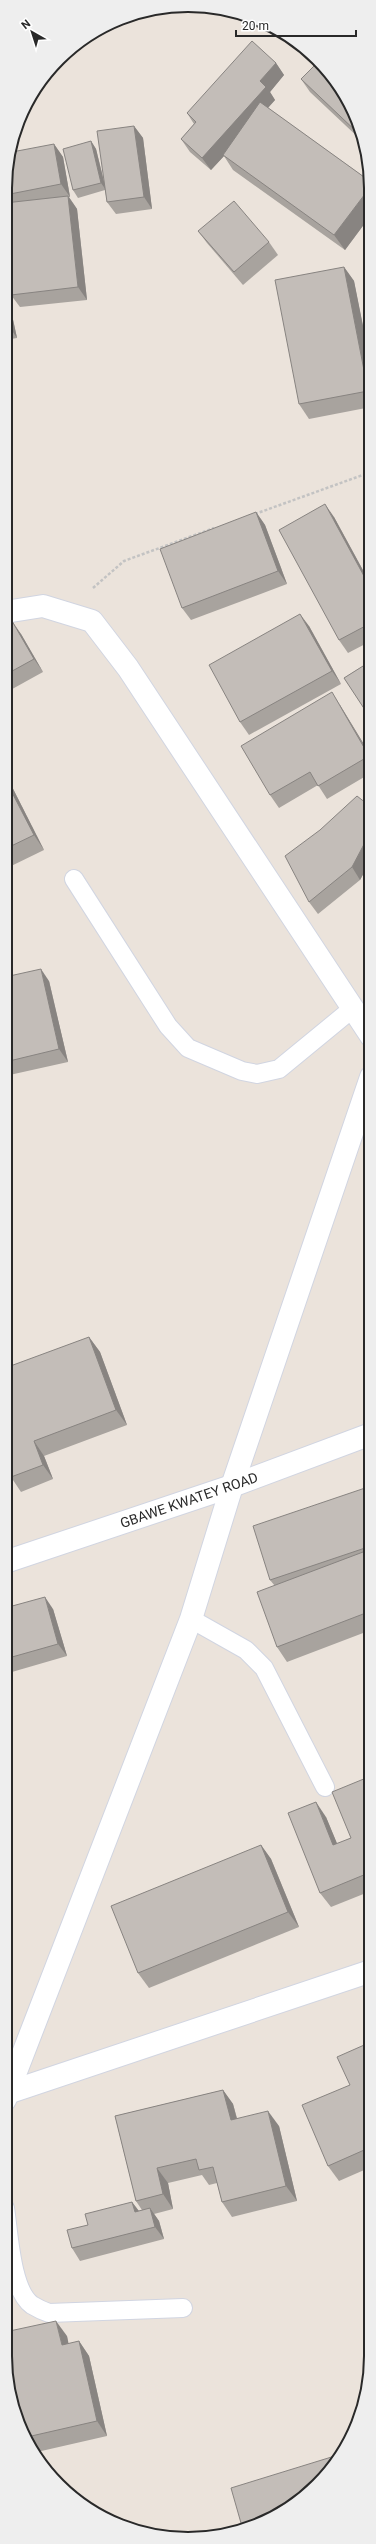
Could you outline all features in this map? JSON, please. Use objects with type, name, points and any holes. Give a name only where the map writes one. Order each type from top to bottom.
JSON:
[{"type":"street","points":[[12,611],[42,606],[92,621],[128,668],[364,1026]]},
{"type":"street","points":[[12,2082],[191,1620],[232,1486],[364,1097]]},
{"type":"street","name":"GBAWE KWATEY ROAD","points":[[12,1560],[232,1486],[364,1437]]},
{"type":"street","points":[[12,2093],[364,1973]]},
{"type":"lane","points":[[74,879],[168,1026],[188,1048],[242,1071],[257,1074],[279,1068],[352,1009]]},
{"type":"lane","points":[[191,1620],[246,1650],[264,1668],[325,1787]]},
{"type":"lane","points":[[12,2254],[15,2274],[23,2294],[31,2305],[49,2314],[183,2308]]},
{"type":"path","points":[[251,515],[364,475]]},
{"type":"path","points":[[67,614],[104,577],[124,561],[221,526]]},
{"type":"building","points":[[252,41],[276,63],[260,81],[266,87],[202,158],[181,139],[196,122],[187,113]]},
{"type":"building","points":[[314,66],[334,90],[346,110],[355,130],[301,79]]},
{"type":"building","points":[[260,102],[364,177],[364,195],[334,235],[223,155]]},
{"type":"building","points":[[134,126],[144,197],[107,202],[97,131]]},
{"type":"building","points":[[91,141],[101,183],[73,190],[63,149]]},
{"type":"building","points":[[54,144],[61,184],[12,194],[12,176],[16,151]]},
{"type":"building","points":[[68,196],[78,287],[12,295],[12,202]]},
{"type":"building","points":[[234,201],[269,242],[234,272],[198,231]]},
{"type":"building","points":[[344,267],[364,370],[364,392],[299,404],[275,280]]},
{"type":"building","points":[[325,504],[364,576],[364,627],[339,640],[279,530]]},
{"type":"building","points":[[256,512],[278,571],[182,608],[160,549]]},
{"type":"building","points":[[300,614],[332,671],[240,722],[209,665]]},
{"type":"building","points":[[12,621],[34,659],[12,671]]},
{"type":"building","points":[[364,665],[364,708],[344,678]]},
{"type":"building","points":[[332,692],[364,747],[364,759],[318,786],[310,772],[270,795],[241,746]]},
{"type":"building","points":[[12,793],[34,835],[12,846]]},
{"type":"building","points":[[357,796],[364,802],[364,844],[352,867],[309,902],[285,856],[320,830]]},
{"type":"building","points":[[41,969],[59,1049],[12,1060],[12,975]]},
{"type":"building","points":[[89,1337],[116,1410],[34,1441],[43,1465],[12,1477],[12,1365]]},
{"type":"building","points":[[364,1488],[364,1548],[270,1580],[253,1526]]},
{"type":"building","points":[[364,1552],[364,1614],[277,1647],[257,1592]]},
{"type":"building","points":[[45,1597],[58,1644],[12,1657],[12,1606]]},
{"type":"building","points":[[364,1779],[364,1875],[320,1893],[288,1813],[316,1802],[333,1845],[351,1838],[332,1792]]},
{"type":"building","points":[[261,1845],[288,1912],[138,1973],[111,1906]]},
{"type":"building","points":[[364,2045],[364,2150],[328,2166],[302,2105],[350,2085],[337,2057]]},
{"type":"building","points":[[223,2090],[231,2120],[268,2111],[286,2186],[222,2202],[213,2167],[199,2170],[196,2159],[157,2168],[163,2194],[136,2201],[115,2116]]},
{"type":"building","points":[[132,2202],[135,2212],[150,2208],[155,2227],[72,2248],[67,2230],[88,2225],[85,2214]]},
{"type":"building","points":[[56,2321],[62,2345],[79,2341],[97,2421],[31,2436],[21,2413],[15,2390],[12,2368],[12,2330]]},
{"type":"building","points":[[332,2457],[320,2472],[295,2496],[266,2514],[245,2523],[241,2524],[231,2488]]}]
